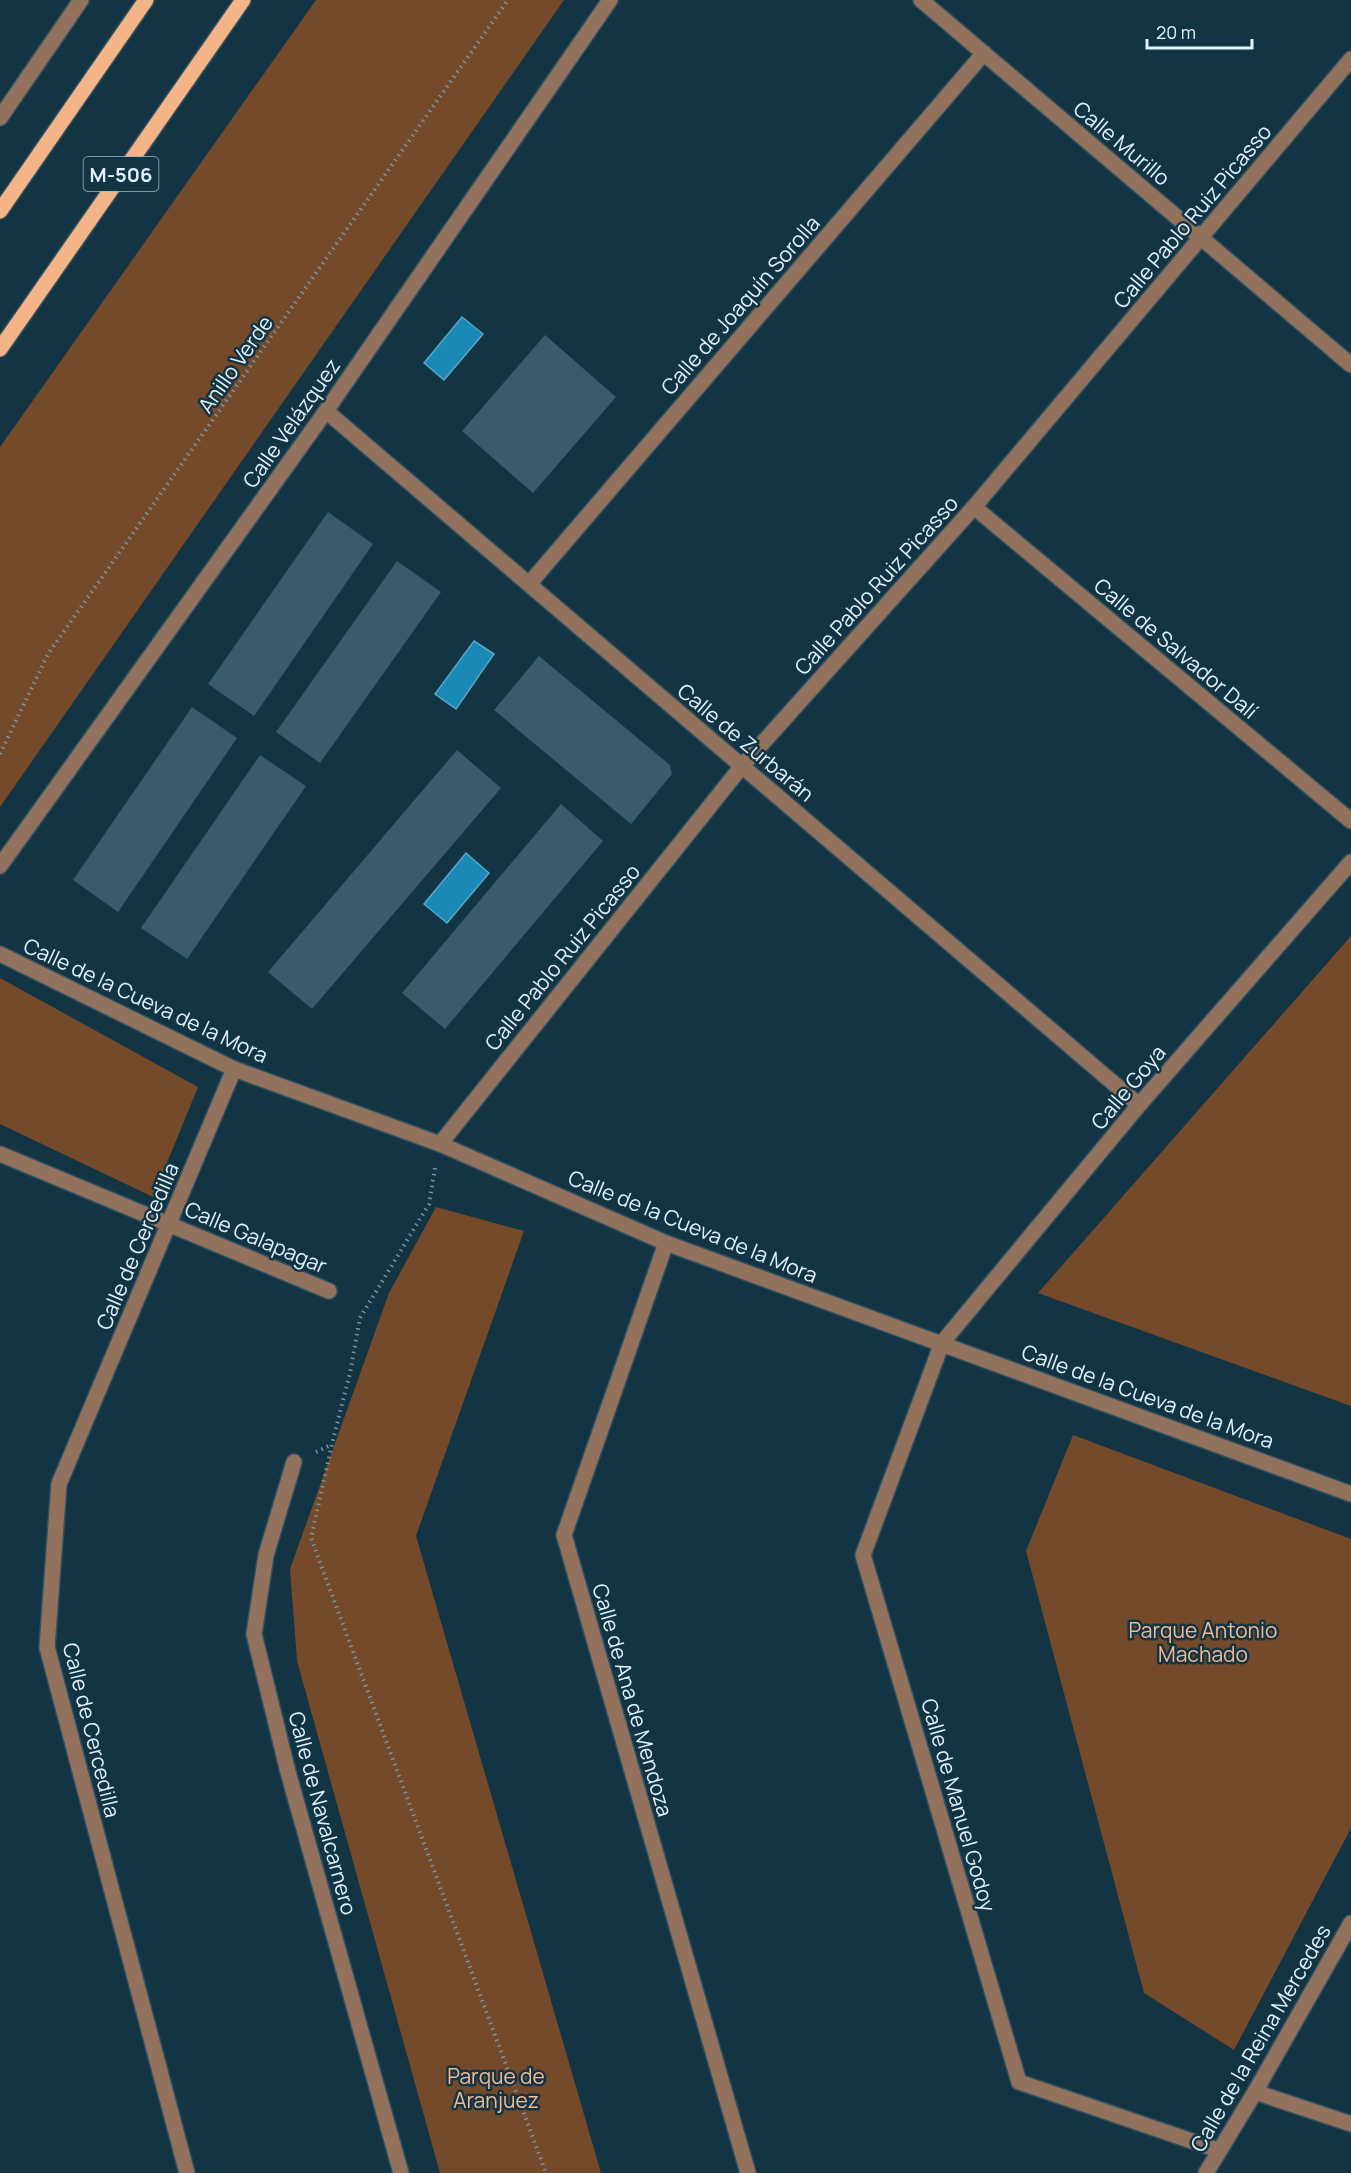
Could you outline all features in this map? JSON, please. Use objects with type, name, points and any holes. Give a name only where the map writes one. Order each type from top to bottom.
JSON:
[{"type":"main road","points":[[0,211],[146,0]]},
{"type":"main road","name":"M-506","points":[[0,349],[243,0]]},
{"type":"street","points":[[0,118],[81,0]]},
{"type":"street","name":"Calle Velázquez","points":[[0,866],[326,411],[610,0]]},
{"type":"street","name":"Calle Murillo","points":[[921,0],[1351,365]]},
{"type":"street","name":"Calle de Joaquín Sorolla","points":[[529,584],[984,53]]},
{"type":"street","name":"Calle Pablo Ruiz Picasso","points":[[440,1144],[742,766],[974,507],[1351,59]]},
{"type":"street","name":"Calle de Zurbarán","points":[[326,411],[1139,1105]]},
{"type":"street","name":"Calle de Salvador Dalí","points":[[974,507],[1351,821]]},
{"type":"street","name":"Calle Goya","points":[[942,1343],[1139,1105],[1351,862]]},
{"type":"street","name":"Calle de la Cueva de la Mora","points":[[0,954],[234,1069],[440,1144],[666,1243],[1351,1494]]},
{"type":"street","name":"Calle de Cercedilla","points":[[187,2173],[47,1647],[59,1484],[234,1069]]},
{"type":"street","name":"Calle Galapagar","points":[[0,1154],[329,1291]]},
{"type":"street","name":"Calle de Ana de Mendoza","points":[[666,1243],[564,1535],[748,2173]]},
{"type":"street","name":"Calle de Manuel Godoy","points":[[942,1343],[863,1555],[1019,2082],[1218,2150]]},
{"type":"street","name":"Calle de Navalcarnero","points":[[294,1462],[266,1555],[254,1634],[292,1784],[401,2173]]},
{"type":"street","name":"Calle de la Reina Mercedes","points":[[1206,2173],[1351,1923]]},
{"type":"street","points":[[1255,2092],[1351,2124]]},
{"type":"path","name":"Anillo Verde","points":[[0,754],[48,654],[508,0]]},
{"type":"path","points":[[440,1144],[429,1204],[360,1318],[350,1373],[311,1538],[546,2173]]},
{"type":"green space","points":[[316,0],[564,0],[0,807],[0,447]]},
{"type":"green space","points":[[1351,936],[1351,1406],[1038,1293]]},
{"type":"green space","points":[[0,978],[198,1087],[153,1197],[0,1124]]},
{"type":"green space","name":"Parque de Aranjuez","points":[[436,1207],[524,1231],[416,1536],[601,2173],[440,2173],[297,1661],[290,1569],[389,1293]]},
{"type":"green space","name":"Parque Antonio Machado","points":[[1073,1435],[1351,1539],[1351,1828],[1234,2050],[1144,1993],[1026,1551]]},
{"type":"water","points":[[462,317],[483,334],[444,380],[424,363]]},
{"type":"water","points":[[474,641],[494,654],[456,709],[435,694]]},
{"type":"water","points":[[466,853],[489,873],[447,923],[424,904]]},
{"type":"building","points":[[545,335],[616,397],[533,493],[462,431]]},
{"type":"building","points":[[328,512],[373,544],[254,716],[208,684]]},
{"type":"building","points":[[397,561],[441,592],[320,763],[276,732]]},
{"type":"building","points":[[539,656],[670,765],[672,774],[631,824],[494,710]]},
{"type":"building","points":[[192,707],[237,738],[118,912],[73,880]]},
{"type":"building","points":[[457,750],[501,788],[312,1009],[268,972]]},
{"type":"building","points":[[260,755],[306,786],[187,959],[141,928]]},
{"type":"building","points":[[561,804],[603,841],[445,1029],[402,993]]}]
